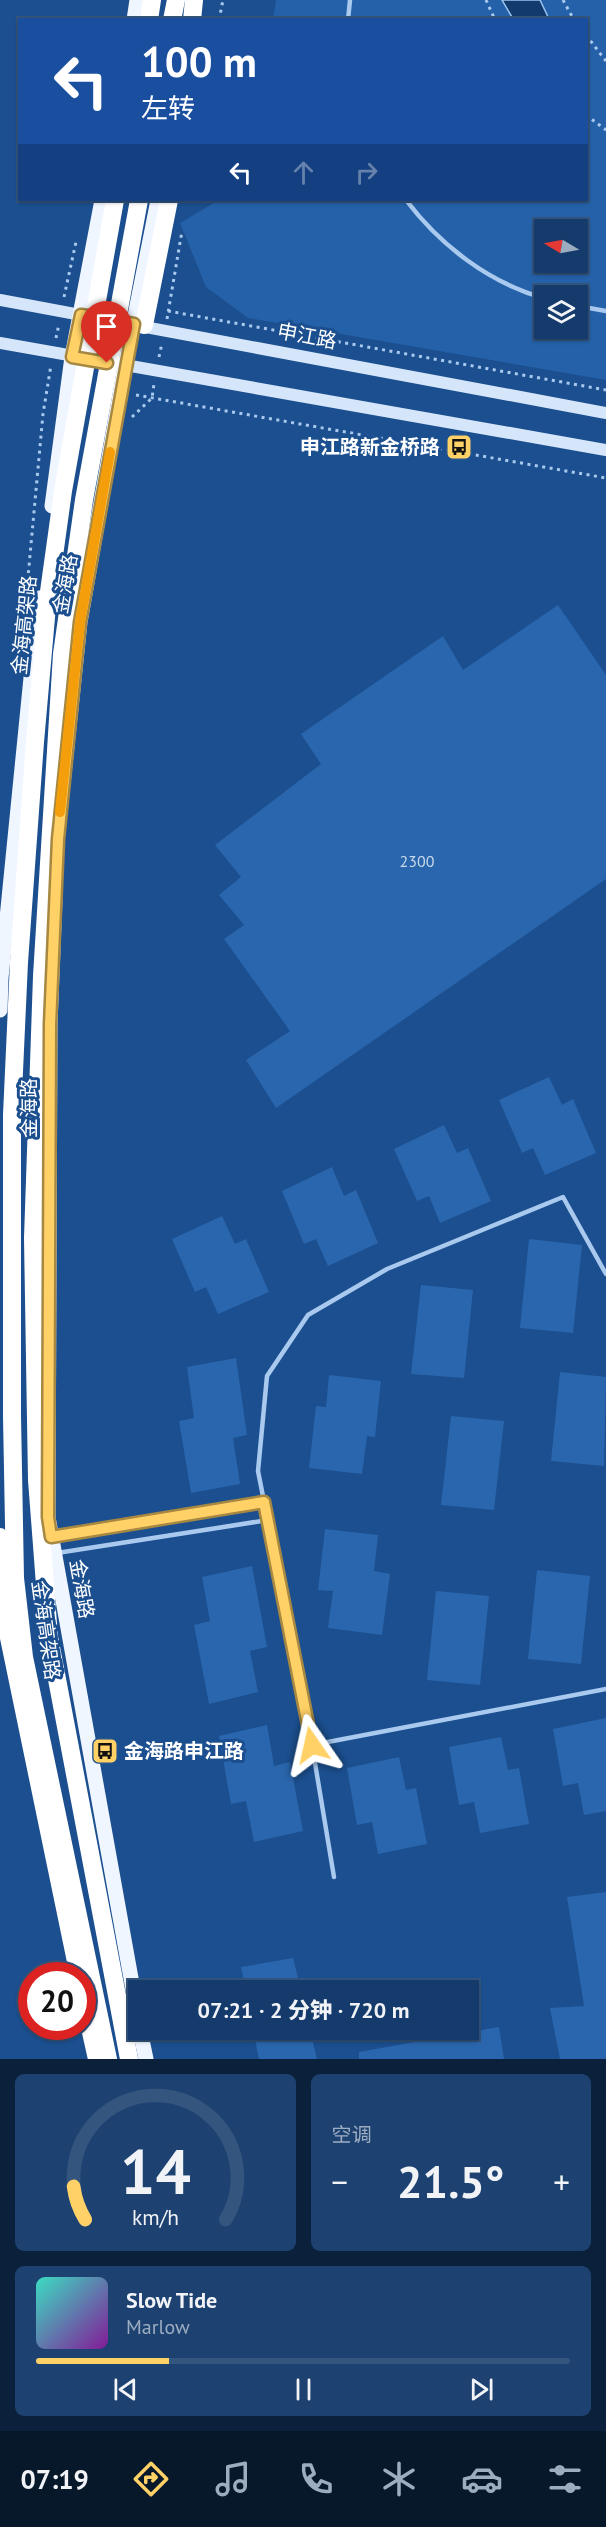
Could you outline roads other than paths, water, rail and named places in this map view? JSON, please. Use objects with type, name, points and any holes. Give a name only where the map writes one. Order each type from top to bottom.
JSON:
[{"type":"highway","points":[[148,18],[152,0]]},
{"type":"highway","points":[[172,18],[176,0]]},
{"type":"highway","points":[[192,18],[195,0]]},
{"type":"highway","name":"金海高架路","points":[[108,2059],[24,1656],[15,1578],[12,1416],[12,1115],[21,939],[47,606],[63,491],[116,201]]},
{"type":"highway","name":"金海高架路","points":[[129,2059],[49,1637],[37,1480],[33,1238],[42,976],[62,654],[84,500],[139,201]]},
{"type":"highway","points":[[139,324],[169,201]]},
{"type":"highway","points":[[0,1537],[3,1599],[8,1633],[76,1962]]},
{"type":"highway","points":[[93,2040],[97,2059]]},
{"type":"main road","points":[[134,18],[137,0]]},
{"type":"main road","name":"金海路","points":[[0,1010],[2,966],[38,603],[72,357],[102,201]]},
{"type":"main road","name":"金海路","points":[[131,1980],[48,1517],[50,1024],[58,839],[80,622],[125,366],[139,324],[158,201]]},
{"type":"main road","name":"申江路","points":[[0,300],[139,324],[606,413]]},
{"type":"main road","points":[[0,344],[606,450]]},
{"type":"main road","points":[[3,1599],[3,1650],[68,1962]]},
{"type":"main road","points":[[85,2040],[89,2059]]},
{"type":"main road","points":[[142,2040],[146,2059]]},
{"type":"lane","points":[[348,18],[350,0]]},
{"type":"lane","points":[[407,201],[435,235],[469,261],[502,281],[534,294]]},
{"type":"lane","points":[[588,308],[606,311]]},
{"type":"lane","points":[[334,1877],[312,1745],[258,1471],[267,1376],[308,1315],[387,1269],[563,1197],[606,1274]]},
{"type":"lane","points":[[51,1537],[264,1502]]},
{"type":"lane","points":[[54,1553],[268,1520]]},
{"type":"lane","points":[[312,1745],[606,1689]]},
{"type":"place","name":"申江路新金桥路","points":[[459,447]]},
{"type":"place","name":"金海路申江路","points":[[105,1751]]}]
